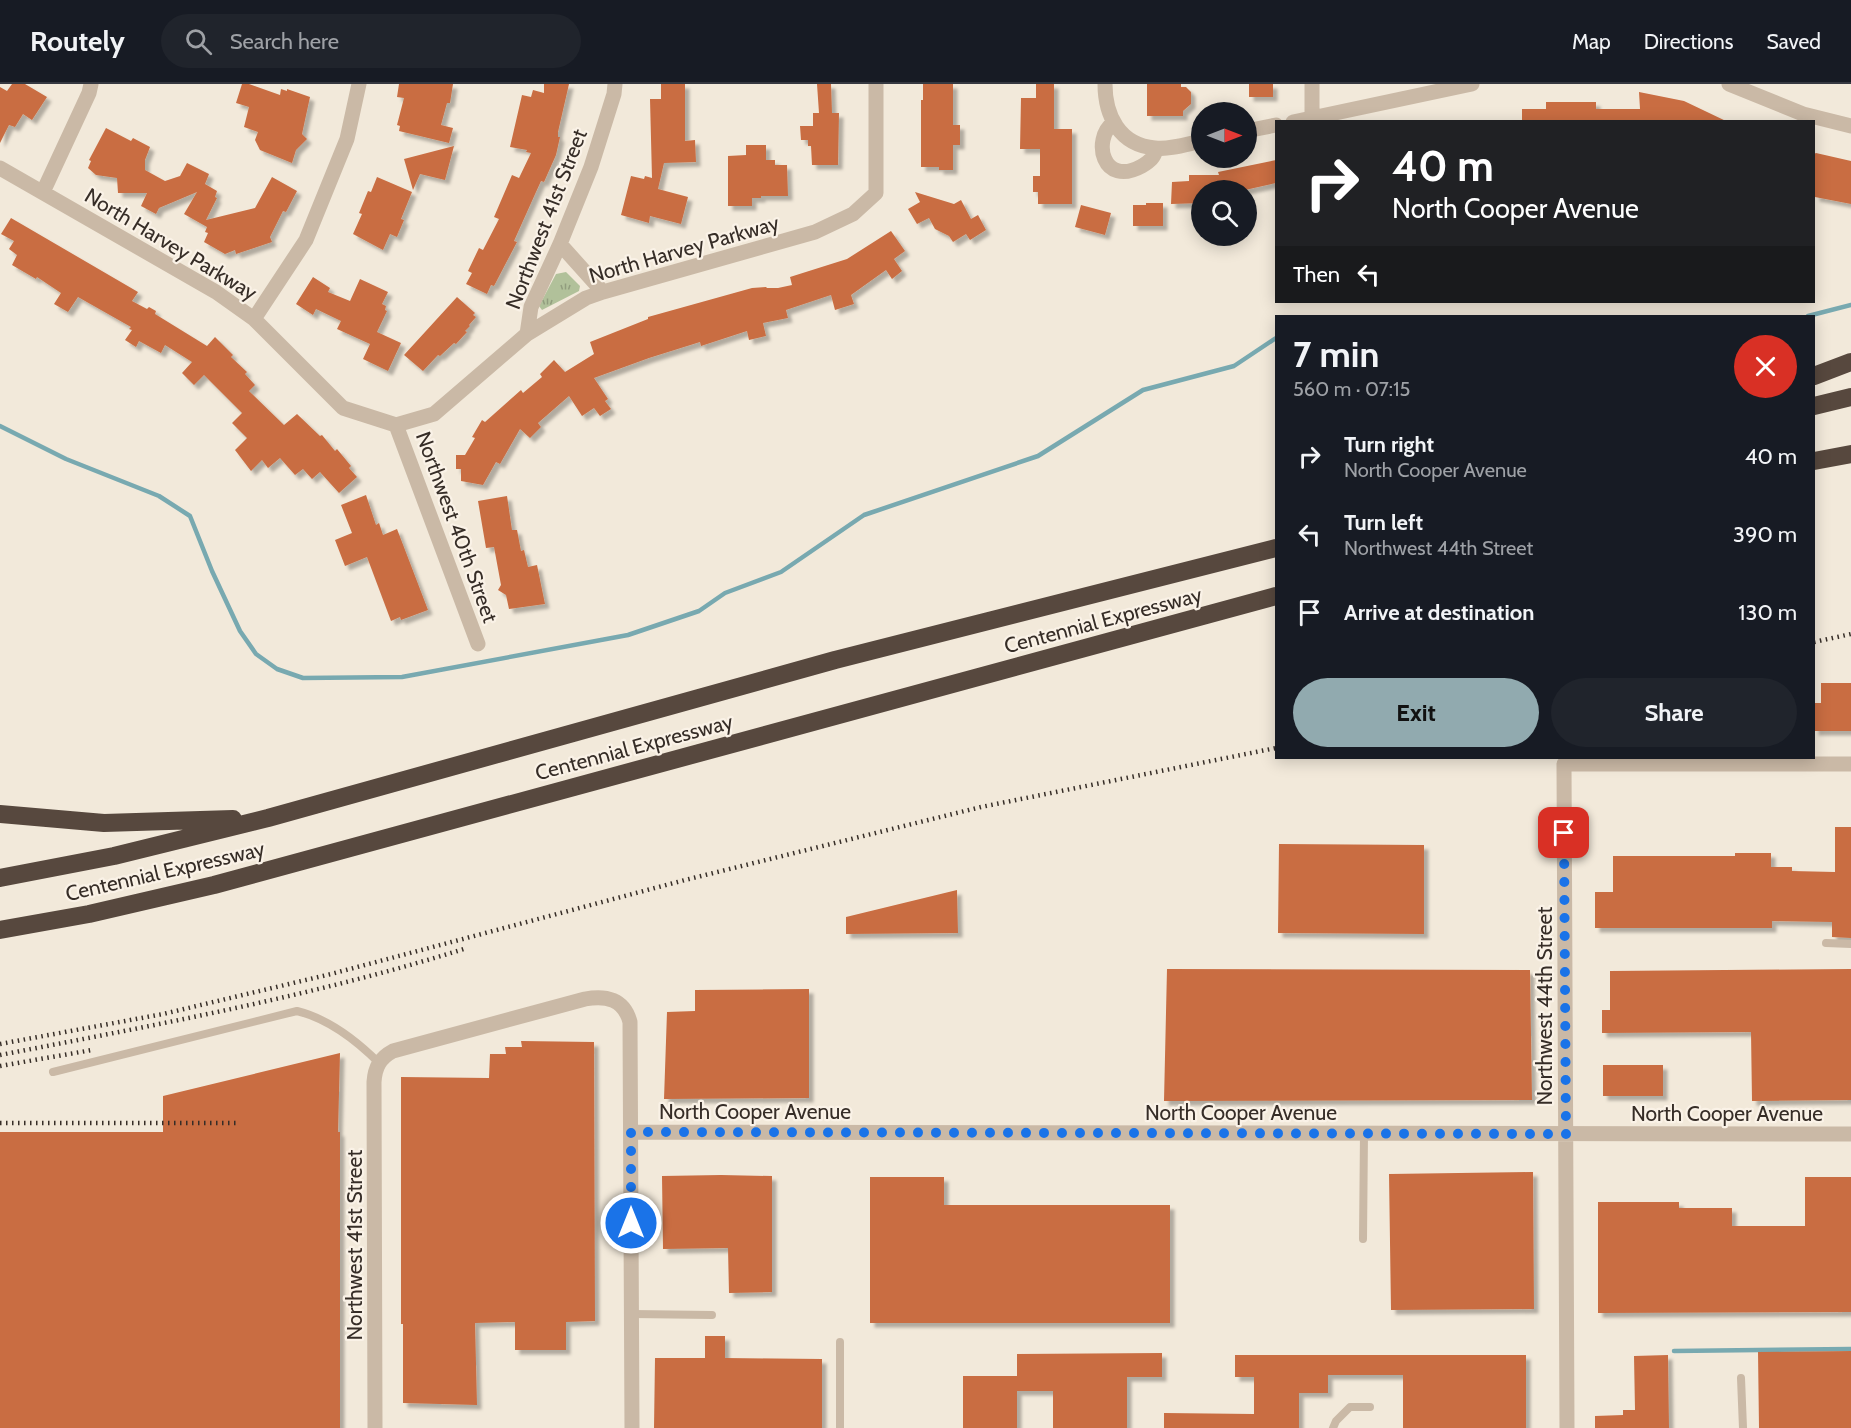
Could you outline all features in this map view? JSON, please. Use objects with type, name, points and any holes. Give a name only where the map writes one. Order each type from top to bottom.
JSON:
[{"type":"highway","points":[[1815,376],[1851,362]]},
{"type":"highway","points":[[1815,406],[1851,398]]},
{"type":"highway","points":[[1815,461],[1851,454]]},
{"type":"highway","name":"Centennial Expressway","points":[[0,878],[114,856],[268,818],[835,660],[1275,548]]},
{"type":"highway","name":"Centennial Expressway","points":[[0,930],[89,914],[214,885],[1275,596]]},
{"type":"highway","points":[[0,814],[104,823],[268,818]]},
{"type":"street","points":[[43,192],[89,93],[91,84]]},
{"type":"street","points":[[254,319],[306,240],[347,139],[359,84]]},
{"type":"street","name":"Northwest 41st Street","points":[[527,334],[531,307],[560,244],[591,167],[614,94],[615,84]]},
{"type":"street","name":"North Harvey Parkway","points":[[0,168],[216,292],[254,319],[344,408],[396,425],[434,414],[527,334],[586,298],[814,232],[853,214],[876,193],[876,84]]},
{"type":"street","points":[[1312,84],[1312,117]]},
{"type":"street","points":[[1301,120],[1472,84]]},
{"type":"street","points":[[1729,84],[1811,117],[1851,126]]},
{"type":"street","points":[[1105,91],[1113,123],[1135,142],[1156,148],[1191,143]]},
{"type":"street","points":[[1113,123],[1106,128],[1103,138],[1105,161],[1110,168],[1119,172],[1129,172],[1150,161],[1156,148]]},
{"type":"street","points":[[1257,129],[1275,125]]},
{"type":"street","points":[[560,244],[603,292]]},
{"type":"street","name":"Northwest 40th Street","points":[[396,425],[478,644]]},
{"type":"street","name":"Northwest 44th Street","points":[[1567,1428],[1564,764],[1851,764]]},
{"type":"street","points":[[379,1063],[393,1051],[585,999],[604,997],[621,1004],[628,1013],[630,1022],[633,1428]]},
{"type":"street","name":"Northwest 41st Street","points":[[375,1428],[374,1082],[379,1063]]},
{"type":"street","name":"North Cooper Avenue","points":[[631,1132],[1851,1134]]},
{"type":"lane","points":[[1826,943],[1851,944]]},
{"type":"lane","points":[[53,1072],[297,1011],[310,1014],[330,1024],[365,1048],[379,1063]]},
{"type":"lane","points":[[1363,1239],[1364,1133]]},
{"type":"lane","points":[[632,1314],[712,1315]]},
{"type":"lane","points":[[840,1342],[840,1428]]},
{"type":"lane","points":[[1741,1378],[1743,1428]]},
{"type":"lane","points":[[1333,1428],[1336,1421],[1350,1407],[1370,1407]]},
{"type":"green space","points":[[566,272],[580,286],[579,291],[542,310],[539,306],[556,274]]},
{"type":"building","points":[[12,84],[25,84],[47,97],[32,120],[23,114],[15,127],[9,125],[0,143],[0,87],[7,91]]},
{"type":"building","points":[[242,84],[249,84],[280,95],[281,89],[287,91],[287,89],[310,97],[302,134],[307,139],[296,150],[292,163],[260,150],[255,140],[258,132],[244,127],[249,107],[236,103]]},
{"type":"building","points":[[399,84],[453,84],[450,103],[447,103],[441,125],[453,128],[449,143],[399,131],[400,126],[397,125],[404,98],[397,97]]},
{"type":"building","points":[[544,84],[569,84],[558,132],[558,137],[560,137],[556,155],[544,182],[541,181],[514,241],[517,242],[494,286],[491,285],[487,294],[466,284],[472,273],[468,271],[479,248],[483,250],[499,219],[494,217],[512,175],[519,178],[531,153],[510,147],[522,95],[531,97],[533,90],[544,93]]},
{"type":"building","points":[[661,84],[685,84],[685,141],[695,140],[696,162],[664,163],[658,189],[688,197],[681,224],[650,216],[649,223],[621,215],[631,176],[652,178],[650,99],[661,99]]},
{"type":"building","points":[[817,84],[831,84],[832,113],[839,113],[838,165],[812,165],[811,146],[808,146],[808,140],[801,140],[800,126],[813,126],[813,113],[819,113]]},
{"type":"building","points":[[923,84],[953,84],[953,125],[960,125],[960,145],[953,145],[953,170],[921,167]]},
{"type":"building","points":[[1036,84],[1054,84],[1054,129],[1072,129],[1072,204],[1038,204],[1038,192],[1033,192],[1033,176],[1040,176],[1040,149],[1020,149],[1021,98],[1036,98]]},
{"type":"building","points":[[1147,84],[1181,84],[1181,87],[1186,87],[1191,92],[1191,104],[1183,111],[1183,116],[1147,116]]},
{"type":"building","points":[[1249,84],[1273,84],[1273,97],[1249,97]]},
{"type":"building","points":[[1639,92],[1684,101],[1724,120],[1522,120],[1522,109],[1546,109],[1546,102],[1596,102],[1596,109],[1640,109]]},
{"type":"building","points":[[106,128],[131,141],[133,138],[150,147],[145,160],[145,170],[165,181],[180,176],[187,163],[209,174],[205,184],[217,191],[215,197],[217,198],[206,220],[255,208],[272,177],[297,191],[286,212],[283,211],[270,237],[272,242],[236,254],[235,250],[225,254],[204,242],[208,233],[205,232],[207,227],[184,214],[197,192],[159,208],[156,214],[141,206],[147,193],[118,193],[117,178],[96,175],[88,168],[91,161],[89,160]]},
{"type":"building","points":[[746,145],[766,145],[766,160],[775,160],[775,165],[787,165],[788,196],[761,196],[761,198],[752,198],[752,206],[728,206],[728,156],[746,155]]},
{"type":"building","points":[[454,146],[445,180],[420,174],[413,190],[404,159]]},
{"type":"building","points":[[1815,154],[1851,161],[1851,204],[1815,197]]},
{"type":"building","points":[[1275,160],[1275,183],[1257,187],[1257,180],[1191,180],[1191,203],[1171,204],[1172,182],[1189,181],[1189,175],[1219,175],[1218,172],[1237,168],[1257,168],[1257,164]]},
{"type":"building","points":[[377,177],[412,192],[401,219],[404,220],[397,237],[390,234],[383,250],[353,234],[362,214],[359,213],[368,191],[371,192]]},
{"type":"building","points":[[915,192],[954,204],[961,200],[971,219],[978,215],[986,230],[970,240],[966,234],[953,242],[949,236],[935,229],[929,218],[917,224],[908,209],[920,202]]},
{"type":"building","points":[[1146,203],[1163,203],[1163,226],[1133,226],[1133,205],[1146,205]]},
{"type":"building","points":[[1081,205],[1111,213],[1105,235],[1075,227]]},
{"type":"building","points":[[11,218],[138,292],[132,301],[156,311],[155,314],[207,346],[215,337],[247,372],[245,374],[255,385],[249,391],[284,425],[297,414],[320,436],[322,435],[335,451],[337,449],[357,477],[339,493],[320,472],[312,479],[303,469],[295,475],[280,458],[268,468],[262,460],[251,471],[235,450],[247,438],[232,423],[242,413],[204,375],[194,385],[182,373],[192,362],[165,345],[161,353],[139,341],[136,347],[125,340],[132,330],[129,329],[131,327],[78,297],[68,312],[54,304],[61,293],[37,277],[36,279],[12,265],[17,255],[9,249],[14,241],[1,234]]},
{"type":"building","points":[[891,231],[905,251],[894,259],[902,271],[892,279],[886,270],[851,295],[854,304],[835,310],[831,295],[786,310],[788,318],[763,323],[766,336],[749,340],[747,331],[701,346],[700,342],[594,378],[608,399],[605,401],[611,409],[600,416],[594,408],[582,416],[569,396],[538,423],[541,427],[530,438],[520,429],[500,464],[496,462],[483,485],[461,481],[461,469],[456,469],[456,455],[465,455],[482,420],[485,422],[521,390],[523,393],[542,377],[540,374],[554,360],[565,372],[594,354],[590,342],[648,319],[648,317],[752,288],[778,288],[792,285],[790,277],[847,259]]},
{"type":"building","points":[[313,277],[330,288],[328,292],[350,301],[360,279],[388,292],[382,304],[386,306],[387,311],[377,332],[401,343],[388,371],[363,359],[370,344],[337,329],[341,321],[316,309],[313,315],[296,304]]},
{"type":"building","points":[[457,297],[475,313],[473,315],[476,317],[456,344],[454,343],[440,356],[438,355],[423,371],[404,355]]},
{"type":"building","points":[[366,495],[376,525],[379,523],[383,535],[397,529],[428,610],[401,620],[400,617],[391,621],[367,557],[345,566],[335,540],[352,533],[341,505]]},
{"type":"building","points":[[507,496],[512,530],[517,530],[521,551],[524,550],[528,567],[537,565],[545,604],[509,609],[506,595],[498,590],[501,585],[494,547],[486,548],[478,501]]},
{"type":"building","points":[[1821,683],[1851,683],[1851,731],[1815,731],[1815,703],[1821,703]]},
{"type":"building","points":[[1835,827],[1851,827],[1851,938],[1832,937],[1832,922],[1772,921],[1772,928],[1595,928],[1595,892],[1613,892],[1613,856],[1735,856],[1735,853],[1771,853],[1771,867],[1792,867],[1792,871],[1835,872]]},
{"type":"building","points":[[1279,844],[1424,845],[1424,934],[1278,933]]},
{"type":"building","points":[[957,890],[958,933],[846,934],[846,917]]},
{"type":"building","points":[[1167,969],[1530,970],[1532,1100],[1164,1101]]},
{"type":"building","points":[[1851,969],[1851,1100],[1752,1101],[1751,1032],[1602,1033],[1602,1010],[1610,1010],[1610,971]]},
{"type":"building","points":[[809,989],[809,1098],[664,1099],[667,1012],[695,1011],[695,990]]},
{"type":"building","points":[[521,1041],[594,1042],[595,1321],[566,1322],[566,1350],[515,1350],[515,1322],[475,1323],[477,1405],[403,1403],[401,1077],[489,1078],[490,1054],[506,1054],[505,1047],[522,1047]]},
{"type":"building","points":[[340,1053],[338,1132],[340,1132],[340,1428],[0,1428],[0,1132],[163,1132],[163,1096]]},
{"type":"building","points":[[1603,1065],[1663,1065],[1663,1096],[1603,1096]]},
{"type":"building","points":[[1533,1172],[1534,1309],[1391,1310],[1389,1174]]},
{"type":"building","points":[[662,1176],[772,1176],[772,1292],[729,1293],[728,1248],[663,1249]]},
{"type":"building","points":[[870,1177],[944,1177],[944,1205],[1170,1205],[1170,1323],[870,1323]]},
{"type":"building","points":[[1805,1177],[1851,1177],[1851,1312],[1598,1313],[1598,1202],[1679,1202],[1679,1208],[1732,1208],[1732,1226],[1805,1226]]},
{"type":"building","points":[[705,1336],[725,1336],[725,1358],[822,1359],[822,1428],[654,1428],[655,1358],[705,1358]]},
{"type":"building","points":[[1851,1351],[1851,1428],[1759,1428],[1758,1352]]},
{"type":"building","points":[[1162,1353],[1162,1377],[1127,1377],[1127,1428],[1053,1428],[1053,1391],[1017,1391],[1017,1428],[963,1428],[963,1376],[1017,1376],[1017,1354]]},
{"type":"building","points":[[1235,1355],[1526,1355],[1526,1428],[1403,1428],[1403,1375],[1328,1375],[1328,1393],[1299,1393],[1299,1428],[1164,1428],[1164,1413],[1254,1414],[1254,1377],[1235,1377]]},
{"type":"building","points":[[1668,1355],[1669,1428],[1595,1428],[1595,1416],[1623,1415],[1623,1410],[1635,1410],[1634,1356]]},
{"type":"waterway","points":[[1812,315],[1851,305]]},
{"type":"waterway","points":[[0,426],[66,459],[159,496],[190,516],[240,631],[256,654],[277,669],[303,678],[402,677],[628,635],[699,611],[725,593],[781,572],[864,515],[1038,456],[1143,390],[1234,366],[1275,339]]},
{"type":"waterway","points":[[1674,1351],[1851,1349]]},
{"type":"railway","points":[[1815,642],[1851,634]]},
{"type":"railway","points":[[0,1044],[163,1014],[331,974],[685,880],[981,807],[1275,748]]},
{"type":"railway","points":[[0,1055],[176,1021],[292,995],[464,949]]},
{"type":"railway","points":[[0,1066],[92,1050]]},
{"type":"railway","points":[[0,1123],[237,1123]]},
{"type":"route","points":[[631,1223],[631,1132],[1566,1134],[1564,833]]}]
